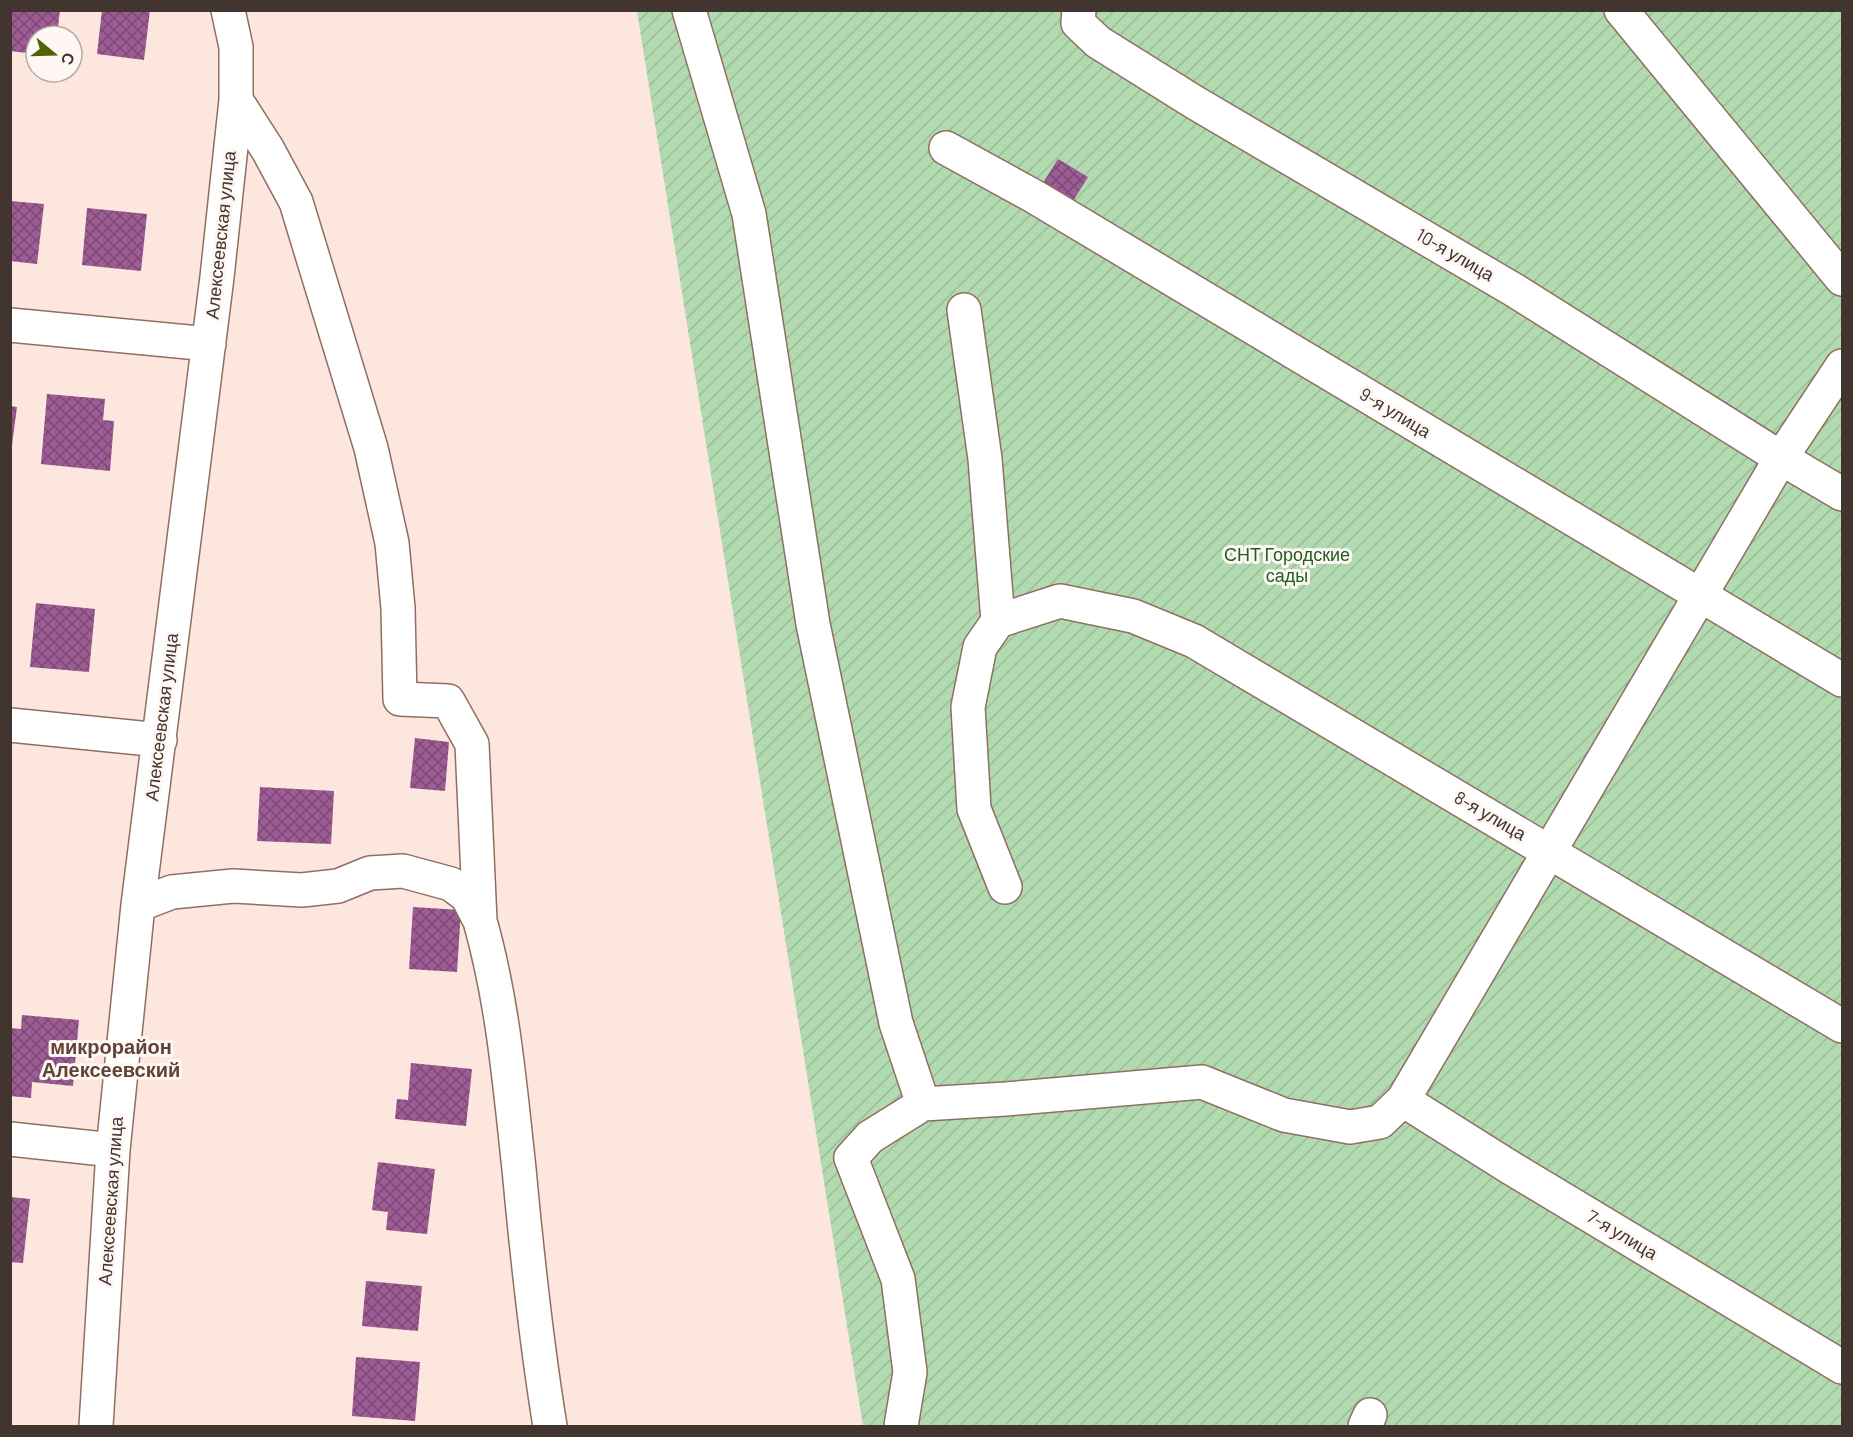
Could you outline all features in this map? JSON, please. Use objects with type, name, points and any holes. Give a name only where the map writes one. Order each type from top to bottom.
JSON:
[{"type":"street","name":"Алексеевская улица","points":[[96,1426],[113,1150],[138,905],[209,344],[236,100],[236,47],[228,10]]},
{"type":"street","points":[[689,10],[749,214],[813,624],[896,1023],[923,1104]]},
{"type":"street","points":[[1621,10],[1842,279]]},
{"type":"street","name":"10-я улица","points":[[1073,14],[1098,42],[1194,102],[1514,290],[1842,494]]},
{"type":"street","points":[[236,100],[268,150],[296,202],[371,448],[392,543],[398,608],[400,699],[448,701],[472,744],[480,921]]},
{"type":"street","name":"9-я улица","points":[[946,148],[1035,196],[1358,392],[1842,680]]},
{"type":"street","points":[[964,310],[985,459],[998,621],[980,647],[968,707],[974,809],[1005,887]]},
{"type":"street","points":[[10,325],[209,344]]},
{"type":"street","points":[[901,1426],[910,1372],[898,1280],[851,1158],[870,1137],[923,1104],[1202,1082],[1284,1115],[1350,1127],[1380,1122],[1403,1101],[1781,458],[1842,366]]},
{"type":"street","name":"8-я улица","points":[[998,621],[1060,602],[1133,616],[1194,641],[1842,1026]]},
{"type":"street","points":[[10,725],[160,740]]},
{"type":"street","points":[[138,905],[172,892],[232,886],[302,890],[338,886],[370,873],[403,871],[451,884],[467,896],[480,921],[488,947],[507,1051],[536,1341],[550,1426]]},
{"type":"street","name":"7-я улица","points":[[1403,1101],[1842,1367]]},
{"type":"street","points":[[10,1139],[113,1150]]},
{"type":"green space","name":"СНТ Городские сады","points":[[637,11],[1842,11],[1842,1426],[863,1426]]},
{"type":"building","points":[[10,10],[60,10],[58,24],[24,24],[24,53],[10,51]]},
{"type":"building","points":[[102,10],[150,10],[144,60],[97,54]]},
{"type":"building","points":[[1058,159],[1088,177],[1073,201],[1043,183]]},
{"type":"building","points":[[10,201],[44,204],[37,264],[10,261]]},
{"type":"building","points":[[87,208],[147,214],[141,271],[82,265]]},
{"type":"building","points":[[47,394],[105,399],[103,420],[114,421],[110,471],[41,464]]},
{"type":"building","points":[[10,406],[17,407],[12,445],[10,445]]},
{"type":"building","points":[[36,603],[95,609],[89,672],[30,667]]},
{"type":"building","points":[[415,738],[449,742],[445,791],[410,788]]},
{"type":"building","points":[[260,787],[334,791],[331,844],[257,841]]},
{"type":"building","points":[[413,907],[461,910],[457,972],[409,969]]},
{"type":"building","points":[[22,1015],[79,1020],[73,1086],[32,1082],[31,1098],[10,1096],[10,1028],[21,1029]]},
{"type":"building","points":[[411,1063],[472,1069],[466,1126],[395,1119],[397,1099],[408,1100]]},
{"type":"building","points":[[378,1162],[435,1169],[427,1234],[386,1230],[388,1212],[372,1210]]},
{"type":"building","points":[[10,1197],[30,1199],[23,1263],[10,1262]]},
{"type":"building","points":[[366,1281],[422,1286],[418,1331],[362,1326]]},
{"type":"building","points":[[356,1357],[420,1362],[415,1421],[352,1416]]},
{"type":"district","name":"микрорайон Алексеевский","points":[[111,1058]]}]
